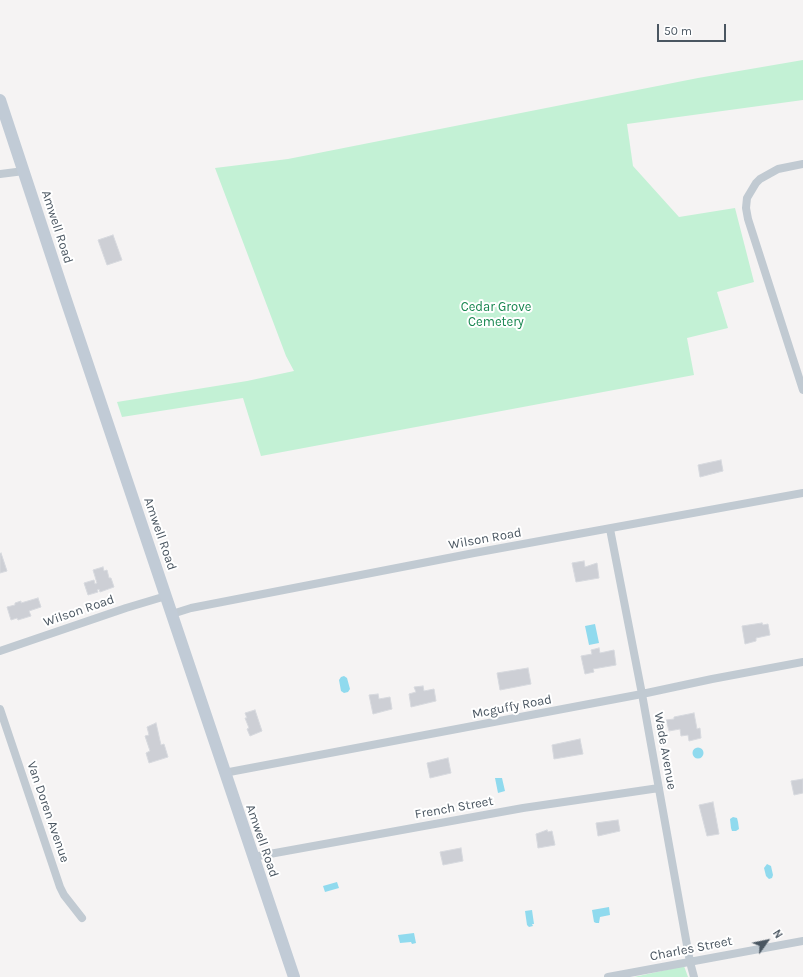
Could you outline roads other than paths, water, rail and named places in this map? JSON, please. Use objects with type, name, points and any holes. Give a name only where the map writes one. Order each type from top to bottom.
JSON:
[{"type":"main road","name":"Amwell Road","points":[[0,100],[224,773],[294,977]]},
{"type":"street","points":[[803,164],[778,169],[760,179],[747,198],[746,208],[748,219],[803,390]]},
{"type":"street","points":[[0,174],[24,171]]},
{"type":"street","name":"Wilson Road","points":[[172,614],[191,608],[459,556],[803,493]]},
{"type":"street","name":"Wade Avenue","points":[[610,529],[694,977]]},
{"type":"street","name":"Wilson Road","points":[[0,651],[166,596]]},
{"type":"street","name":"Mcguffy Road","points":[[224,773],[803,662]]},
{"type":"street","name":"Van Doren Avenue","points":[[0,709],[60,887],[64,895],[82,918]]},
{"type":"street","name":"French Street","points":[[253,856],[516,810],[659,788]]},
{"type":"street","name":"Charles Street","points":[[608,977],[803,941]]},
{"type":"water","points":[[595,624],[599,643],[589,645],[585,626]]},
{"type":"water","points":[[344,676],[347,678],[350,689],[348,692],[344,693],[341,691],[339,680]]},
{"type":"water","points":[[696,748],[700,748],[702,749],[702,757],[696,758],[693,755],[693,751]]},
{"type":"water","points":[[495,778],[502,778],[505,791],[498,793]]},
{"type":"water","points":[[733,817],[737,818],[738,822],[739,829],[736,831],[732,831],[731,828],[730,819]]},
{"type":"water","points":[[767,864],[771,866],[773,875],[772,878],[769,879],[766,876],[764,868]]},
{"type":"water","points":[[337,882],[339,888],[325,892],[323,886]]},
{"type":"water","points":[[609,907],[610,915],[600,917],[599,923],[594,922],[592,910]]},
{"type":"water","points":[[532,910],[534,924],[532,924],[533,926],[529,927],[527,925],[525,911]]},
{"type":"water","points":[[414,933],[416,943],[400,943],[398,935]]},
{"type":"park label","name":"Cedar Grove Cemetery","points":[[496,314]]}]
